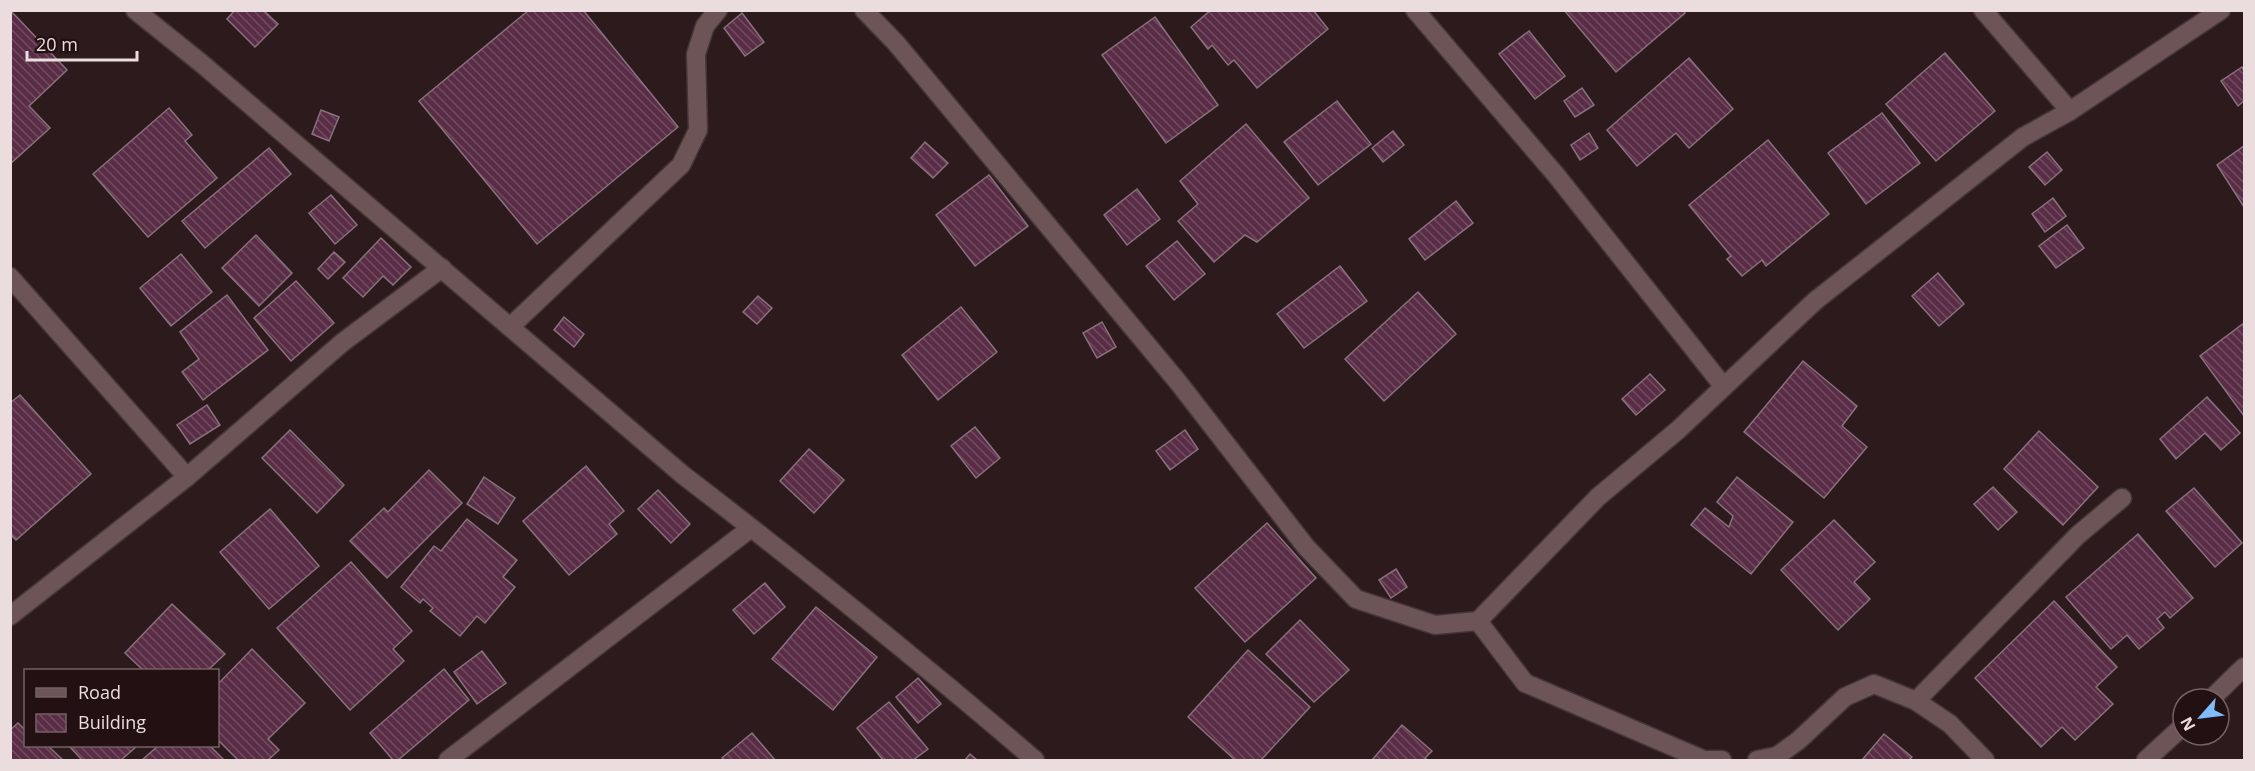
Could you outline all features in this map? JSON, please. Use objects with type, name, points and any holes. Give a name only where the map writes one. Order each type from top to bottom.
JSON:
[{"type":"street","points":[[135,10],[201,63],[683,476],[954,690],[1035,760]]},
{"type":"street","points":[[510,327],[681,165],[698,130],[696,54],[705,26],[718,10]]},
{"type":"street","points":[[864,10],[896,43],[1178,382],[1306,547],[1356,599],[1435,626],[1478,621],[1598,497],[1678,430],[1824,294],[2023,137],[2070,111],[2222,10]]},
{"type":"street","points":[[1415,10],[1556,176],[1724,387]]},
{"type":"street","points":[[1983,10],[2070,111]]},
{"type":"street","points":[[10,616],[187,477],[344,342],[442,268]]},
{"type":"street","points":[[10,277],[187,477]]},
{"type":"street","points":[[1916,701],[2078,535],[2122,498]]},
{"type":"street","points":[[448,760],[751,528]]},
{"type":"street","points":[[1478,621],[1524,683],[1704,760],[1722,760]]},
{"type":"street","points":[[2223,687],[2244,667]]},
{"type":"street","points":[[1757,760],[1777,756],[1799,740],[1845,697],[1874,684],[1916,701],[1950,724],[1985,760]]},
{"type":"street","points":[[2146,760],[2171,737]]},
{"type":"building","points":[[10,10],[67,70],[29,106],[50,128],[10,164]]},
{"type":"building","points":[[235,10],[263,10],[278,24],[255,47],[227,19]]},
{"type":"building","points":[[529,10],[583,10],[678,127],[537,244],[419,101]]},
{"type":"building","points":[[1211,10],[1313,10],[1328,29],[1257,88],[1234,60],[1228,65],[1212,45],[1208,49],[1191,27]]},
{"type":"building","points":[[1564,10],[1683,10],[1685,13],[1616,72]]},
{"type":"building","points":[[742,13],[764,42],[745,56],[724,28]]},
{"type":"building","points":[[1155,17],[1218,105],[1166,143],[1102,55]]},
{"type":"building","points":[[1529,31],[1565,76],[1535,99],[1499,54]]},
{"type":"building","points":[[1945,53],[1995,111],[1936,161],[1886,104]]},
{"type":"building","points":[[1689,58],[1733,109],[1689,148],[1676,133],[1637,166],[1607,130]]},
{"type":"building","points":[[2242,67],[2244,101],[2238,106],[2221,81]]},
{"type":"building","points":[[1582,88],[1594,105],[1575,117],[1564,101]]},
{"type":"building","points":[[1337,101],[1371,144],[1318,185],[1284,142]]},
{"type":"building","points":[[169,108],[192,135],[185,141],[217,178],[148,237],[93,174]]},
{"type":"building","points":[[321,110],[339,117],[329,141],[312,134]]},
{"type":"building","points":[[1882,113],[1920,163],[1866,204],[1828,153]]},
{"type":"building","points":[[1246,124],[1309,198],[1257,242],[1245,235],[1214,262],[1178,221],[1198,204],[1180,181]]},
{"type":"building","points":[[1393,131],[1404,145],[1383,162],[1372,148]]},
{"type":"building","points":[[1589,133],[1598,148],[1580,160],[1571,145]]},
{"type":"building","points":[[1768,140],[1829,214],[1766,266],[1762,260],[1742,276],[1727,259],[1731,256],[1689,205]]},
{"type":"building","points":[[925,142],[948,163],[933,178],[911,158]]},
{"type":"building","points":[[2244,146],[2244,207],[2217,165]]},
{"type":"building","points":[[269,148],[291,174],[205,248],[182,221]]},
{"type":"building","points":[[2047,152],[2062,170],[2045,185],[2029,167]]},
{"type":"building","points":[[989,175],[1028,226],[975,266],[936,215]]},
{"type":"building","points":[[1137,189],[1160,219],[1127,245],[1104,215]]},
{"type":"building","points":[[331,195],[357,225],[335,244],[309,213]]},
{"type":"building","points":[[2053,198],[2066,216],[2045,232],[2032,214]]},
{"type":"building","points":[[1456,201],[1473,223],[1425,260],[1409,239]]},
{"type":"building","points":[[2067,225],[2084,248],[2056,268],[2039,246]]},
{"type":"building","points":[[256,235],[292,273],[259,306],[222,268]]},
{"type":"building","points":[[381,238],[411,267],[393,285],[383,276],[363,297],[343,278]]},
{"type":"building","points":[[1177,241],[1205,274],[1174,300],[1146,266]]},
{"type":"building","points":[[334,252],[345,262],[328,279],[318,269]]},
{"type":"building","points":[[181,254],[212,292],[171,326],[140,288]]},
{"type":"building","points":[[1340,266],[1367,301],[1304,348],[1277,314]]},
{"type":"building","points":[[1938,273],[1964,304],[1939,326],[1912,296]]},
{"type":"building","points":[[296,281],[334,323],[291,361],[254,318]]},
{"type":"building","points":[[1418,292],[1456,334],[1384,401],[1345,359]]},
{"type":"building","points":[[227,295],[268,350],[203,400],[182,372],[199,359],[180,332]]},
{"type":"building","points":[[758,296],[772,308],[757,324],[743,312]]},
{"type":"building","points":[[961,307],[997,352],[938,400],[902,355]]},
{"type":"building","points":[[564,317],[584,334],[574,347],[554,330]]},
{"type":"building","points":[[1102,322],[1116,347],[1097,358],[1083,333]]},
{"type":"building","points":[[2244,323],[2244,416],[2200,356]]},
{"type":"building","points":[[1803,361],[1857,406],[1842,426],[1867,447],[1824,498],[1744,432]]},
{"type":"building","points":[[1650,374],[1665,390],[1636,415],[1622,399]]},
{"type":"building","points":[[20,395],[91,474],[16,540],[10,534],[10,403]]},
{"type":"building","points":[[2207,397],[2240,433],[2221,450],[2205,433],[2176,459],[2160,439]]},
{"type":"building","points":[[207,405],[220,425],[190,444],[177,425]]},
{"type":"building","points":[[975,427],[1000,458],[976,478],[951,446]]},
{"type":"building","points":[[290,430],[344,485],[317,513],[262,458]]},
{"type":"building","points":[[1185,430],[1198,449],[1170,470],[1156,451]]},
{"type":"building","points":[[2039,431],[2098,487],[2063,525],[2004,469]]},
{"type":"building","points":[[809,449],[844,480],[814,513],[780,481]]},
{"type":"building","points":[[586,466],[624,511],[609,524],[617,534],[569,575],[523,521]]},
{"type":"building","points":[[429,470],[462,503],[387,578],[350,541],[384,508],[388,512]]},
{"type":"building","points":[[484,477],[515,498],[498,524],[467,504]]},
{"type":"building","points":[[1737,477],[1793,522],[1751,574],[1691,525],[1705,508],[1729,527],[1733,516],[1717,502]]},
{"type":"building","points":[[1993,487],[2017,512],[1998,530],[1974,504]]},
{"type":"building","points":[[2194,488],[2242,543],[2215,567],[2166,511]]},
{"type":"building","points":[[658,490],[690,524],[671,543],[638,509]]},
{"type":"building","points":[[270,509],[319,566],[269,609],[220,552]]},
{"type":"building","points":[[467,519],[517,560],[503,577],[515,587],[485,623],[477,616],[460,636],[430,611],[433,608],[423,599],[420,603],[401,587],[434,546],[441,551]]},
{"type":"building","points":[[1834,520],[1875,562],[1854,582],[1870,599],[1838,630],[1781,570]]},
{"type":"building","points":[[1267,523],[1316,578],[1245,642],[1195,588]]},
{"type":"building","points":[[2138,534],[2193,598],[2170,618],[2165,612],[2157,619],[2164,628],[2139,649],[2127,635],[2111,649],[2066,597]]},
{"type":"building","points":[[351,562],[412,631],[393,649],[404,661],[350,710],[277,628]]},
{"type":"building","points":[[1396,569],[1407,587],[1391,598],[1379,580]]},
{"type":"building","points":[[765,583],[785,607],[754,634],[733,610]]},
{"type":"building","points":[[2054,601],[2117,667],[2096,687],[2113,704],[2075,740],[2062,727],[2041,747],[1975,678]]},
{"type":"building","points":[[172,604],[225,654],[209,669],[142,669],[125,653]]},
{"type":"building","points":[[816,607],[877,657],[833,710],[772,659]]},
{"type":"building","points":[[1300,620],[1349,670],[1314,702],[1266,654]]},
{"type":"building","points":[[252,649],[305,703],[268,739],[279,750],[268,760],[238,760],[219,741],[219,683]]},
{"type":"building","points":[[1248,650],[1310,707],[1261,760],[1235,760],[1188,717]]},
{"type":"building","points":[[482,651],[506,683],[477,704],[454,672]]},
{"type":"building","points":[[444,669],[469,700],[398,760],[393,760],[370,733]]},
{"type":"building","points":[[918,678],[941,704],[918,723],[896,697]]},
{"type":"building","points":[[889,702],[928,749],[913,760],[883,760],[857,728]]},
{"type":"building","points":[[18,723],[24,729],[24,747],[49,747],[63,760],[10,760],[10,730]]},
{"type":"building","points":[[1402,725],[1432,751],[1425,758],[1427,760],[1372,760]]},
{"type":"building","points":[[752,733],[775,760],[725,760],[722,758]]},
{"type":"building","points":[[1884,734],[1912,757],[1909,760],[1862,760]]},
{"type":"building","points":[[70,747],[136,747],[121,760],[82,760]]},
{"type":"building","points":[[157,747],[211,747],[224,760],[142,760]]},
{"type":"building","points":[[970,754],[977,760],[965,760]]}]
